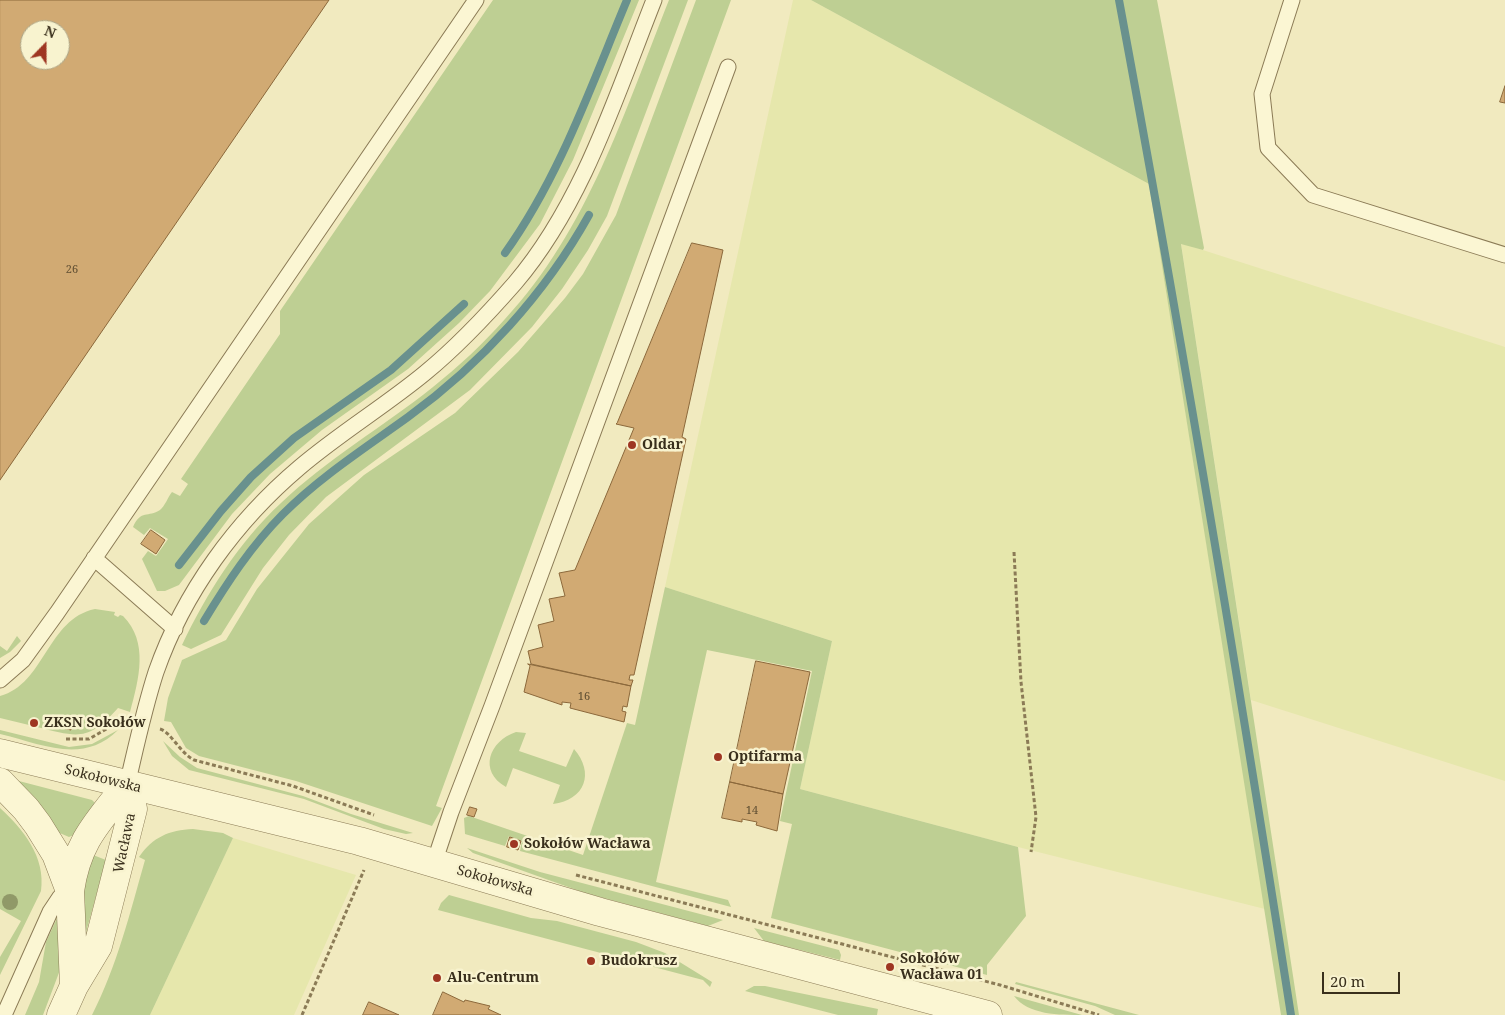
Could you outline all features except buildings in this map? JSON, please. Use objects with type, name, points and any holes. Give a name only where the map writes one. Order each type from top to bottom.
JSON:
[{"type":"street","name":"Sokołowska","points":[[0,754],[370,845],[619,917],[982,1014]]},
{"type":"street","name":"Wacława","points":[[0,782],[26,809],[46,837],[56,854],[70,892]]},
{"type":"street","name":"Wacława","points":[[74,986],[70,892],[74,868],[82,846],[127,785]]},
{"type":"street","name":"Wacława","points":[[61,1015],[74,986],[98,946],[133,810],[127,785]]},
{"type":"lane","points":[[0,680],[24,660],[476,0]]},
{"type":"lane","points":[[127,785],[149,695],[174,629],[205,574],[245,521],[265,499],[316,454],[431,368],[481,321],[516,282],[550,234],[572,196],[607,119],[654,0]]},
{"type":"lane","points":[[1292,0],[1262,94],[1268,148],[1313,195],[1505,255]]},
{"type":"lane","points":[[434,863],[451,812],[728,67]]},
{"type":"lane","points":[[94,558],[174,629]]},
{"type":"lane","points":[[4,1015],[50,912],[60,897],[70,892]]},
{"type":"path","points":[[1014,552],[1020,682],[1036,817],[1031,852]]},
{"type":"path","points":[[60,738],[74,741],[89,739],[121,720],[126,720]]},
{"type":"path","points":[[159,728],[166,730],[181,751],[194,760],[293,786],[376,816]]},
{"type":"path","points":[[302,1015],[361,879],[370,845]]},
{"type":"path","points":[[569,873],[1000,985],[1099,1015]]},
{"type":"green space","points":[[493,0],[639,0],[573,160],[540,224],[490,291],[459,323],[408,369],[322,430],[270,474],[232,514],[179,585],[165,591],[157,591],[142,559],[148,551],[156,556],[168,539],[150,528],[144,535],[133,527],[136,521],[142,516],[160,510],[172,492],[180,496],[188,484],[181,479],[280,334],[280,311]]},
{"type":"green space","points":[[669,0],[688,0],[607,216],[588,250],[562,289],[532,327],[470,390],[326,497],[289,535],[263,568],[221,635],[191,649],[182,645],[213,588],[237,552],[265,518],[317,472],[414,402],[452,371],[497,328],[534,284],[582,208],[602,167]]},
{"type":"green space","points":[[696,0],[731,0],[436,806],[442,808],[432,826],[296,781],[199,756],[186,748],[171,722],[164,721],[168,698],[182,660],[226,640],[257,589],[309,524],[364,475],[455,413],[518,352],[565,298],[583,274],[616,215]]},
{"type":"green space","points":[[793,0],[811,0],[1149,184],[1265,909],[1018,847],[800,789],[832,641],[665,587]]},
{"type":"green space","points":[[811,0],[1157,0],[1204,248],[1203,250],[1181,244],[1299,1015],[1281,1015],[1149,184]]},
{"type":"green space","points":[[1181,243],[1505,347],[1505,781],[1251,700]]},
{"type":"green space","points":[[665,587],[832,641],[800,789],[1018,847],[1026,916],[987,965],[987,975],[771,918],[792,824],[780,821],[812,671],[707,650],[656,882],[728,900],[731,907],[520,851],[522,841],[509,836],[505,846],[465,834],[464,818],[469,816],[583,855],[627,723],[635,725]]},
{"type":"green space","points":[[95,609],[115,612],[114,615],[118,617],[120,615],[123,616],[131,626],[136,637],[140,661],[139,674],[130,712],[118,708],[98,727],[82,734],[63,733],[37,727],[37,722],[31,720],[29,725],[0,718],[0,696],[15,689],[27,679],[66,625],[79,615]]},
{"type":"green space","points":[[17,636],[21,641],[10,652],[0,658],[0,646],[7,651]]},
{"type":"green space","points":[[0,730],[69,747],[92,744],[118,730],[105,741],[91,747],[62,749],[0,734]]},
{"type":"green space","points":[[516,732],[526,733],[519,751],[566,767],[574,749],[584,767],[585,776],[579,791],[573,797],[553,804],[560,785],[513,768],[506,787],[497,780],[492,773],[490,757],[499,742]]},
{"type":"green space","points":[[163,741],[180,757],[197,768],[303,796],[351,814],[413,833],[406,834],[384,829],[304,799],[189,770],[172,756]]},
{"type":"green space","points":[[15,780],[92,800],[96,804],[76,834],[69,837],[55,831]]},
{"type":"green space","points":[[0,808],[17,825],[31,845],[40,867],[42,879],[41,891],[0,975],[0,957],[21,921],[0,909]]},
{"type":"green space","points":[[193,829],[223,833],[233,838],[150,1015],[92,1015],[109,978],[128,919],[145,860],[139,857],[150,844],[162,836],[176,831]]},
{"type":"green space","points":[[233,838],[356,875],[294,1015],[150,1015]]},
{"type":"green space","points":[[467,848],[540,872],[723,920],[708,926],[585,893],[473,853]]},
{"type":"green space","points":[[93,855],[106,860],[85,936],[83,875]]},
{"type":"green space","points":[[449,895],[531,918],[557,921],[636,942],[665,953],[712,982],[710,987],[703,980],[438,910],[441,903]]},
{"type":"green space","points":[[59,914],[60,970],[43,1015],[25,1015],[39,982],[46,942]]},
{"type":"green space","points":[[754,928],[839,950],[840,960],[764,941]]},
{"type":"green space","points":[[1016,982],[1139,1015],[1115,1015],[1095,1006],[1015,984]]},
{"type":"green space","points":[[754,986],[765,986],[878,1009],[877,1015],[838,1015],[745,991]]},
{"type":"green space","points":[[1014,996],[1082,1015],[1045,1013],[1027,1007]]},
{"type":"waterway","points":[[505,253],[525,224],[558,162],[587,98],[627,0]]},
{"type":"waterway","points":[[1119,0],[1209,507],[1291,1015]]},
{"type":"waterway","points":[[204,621],[240,565],[271,526],[297,500],[327,475],[435,396],[486,351],[532,300],[572,244],[589,215]]},
{"type":"waterway","points":[[179,565],[221,511],[251,477],[294,438],[391,370],[464,304]]},
{"type":"place","name":"Oldar","points":[[632,445]]},
{"type":"place","name":"ZKSN Sokołów","points":[[34,723]]},
{"type":"place","name":"Optifarma","points":[[718,757]]},
{"type":"place","name":"Sokołów Wacława","points":[[514,844]]},
{"type":"place","name":"Budokrusz","points":[[591,961]]},
{"type":"place","name":"Sokołów Wacława 01","points":[[890,967]]},
{"type":"place","name":"Alu-Centrum","points":[[437,978]]}]
